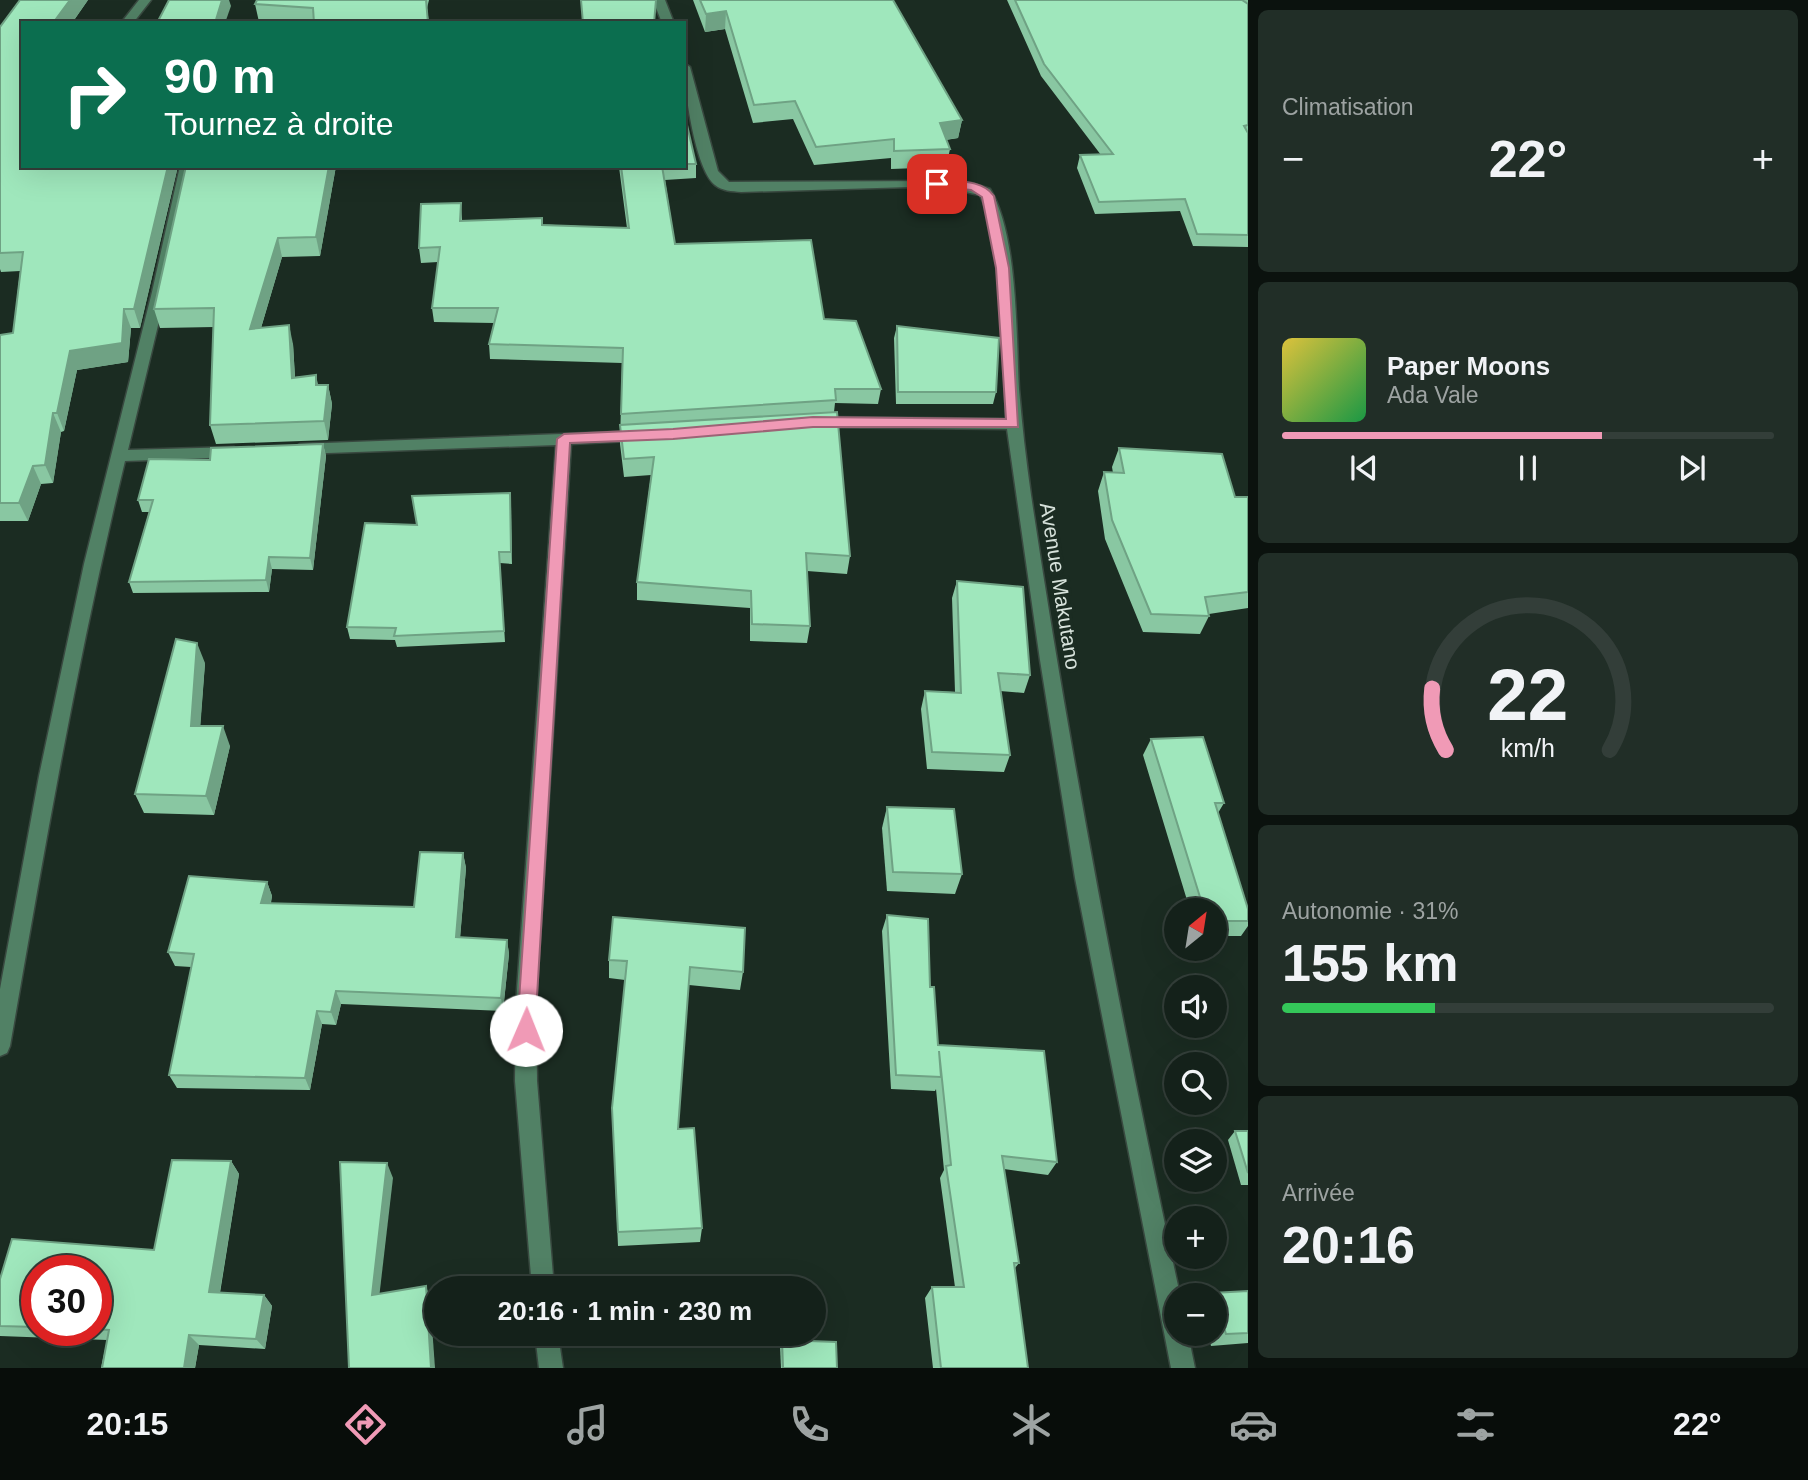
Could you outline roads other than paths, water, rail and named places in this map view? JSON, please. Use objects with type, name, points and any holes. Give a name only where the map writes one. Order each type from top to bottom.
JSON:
[{"type":"street","points":[[129,21],[145,0]]},
{"type":"street","points":[[659,0],[667,21]]},
{"type":"street","name":"Avenue Makutano","points":[[686,76],[707,160],[713,176],[723,185],[741,188],[937,184],[984,190],[990,204],[1003,268],[1013,424],[1039,605],[1085,880],[1183,1368]]},
{"type":"street","points":[[0,1046],[48,776],[118,456],[159,292],[186,168]]},
{"type":"street","points":[[802,423],[1013,424]]},
{"type":"street","points":[[285,450],[659,435]]},
{"type":"street","points":[[542,1276],[526,1081],[526,1004],[564,439]]},
{"type":"street","points":[[118,456],[257,451]]},
{"type":"street","points":[[548,1346],[551,1368]]}]
